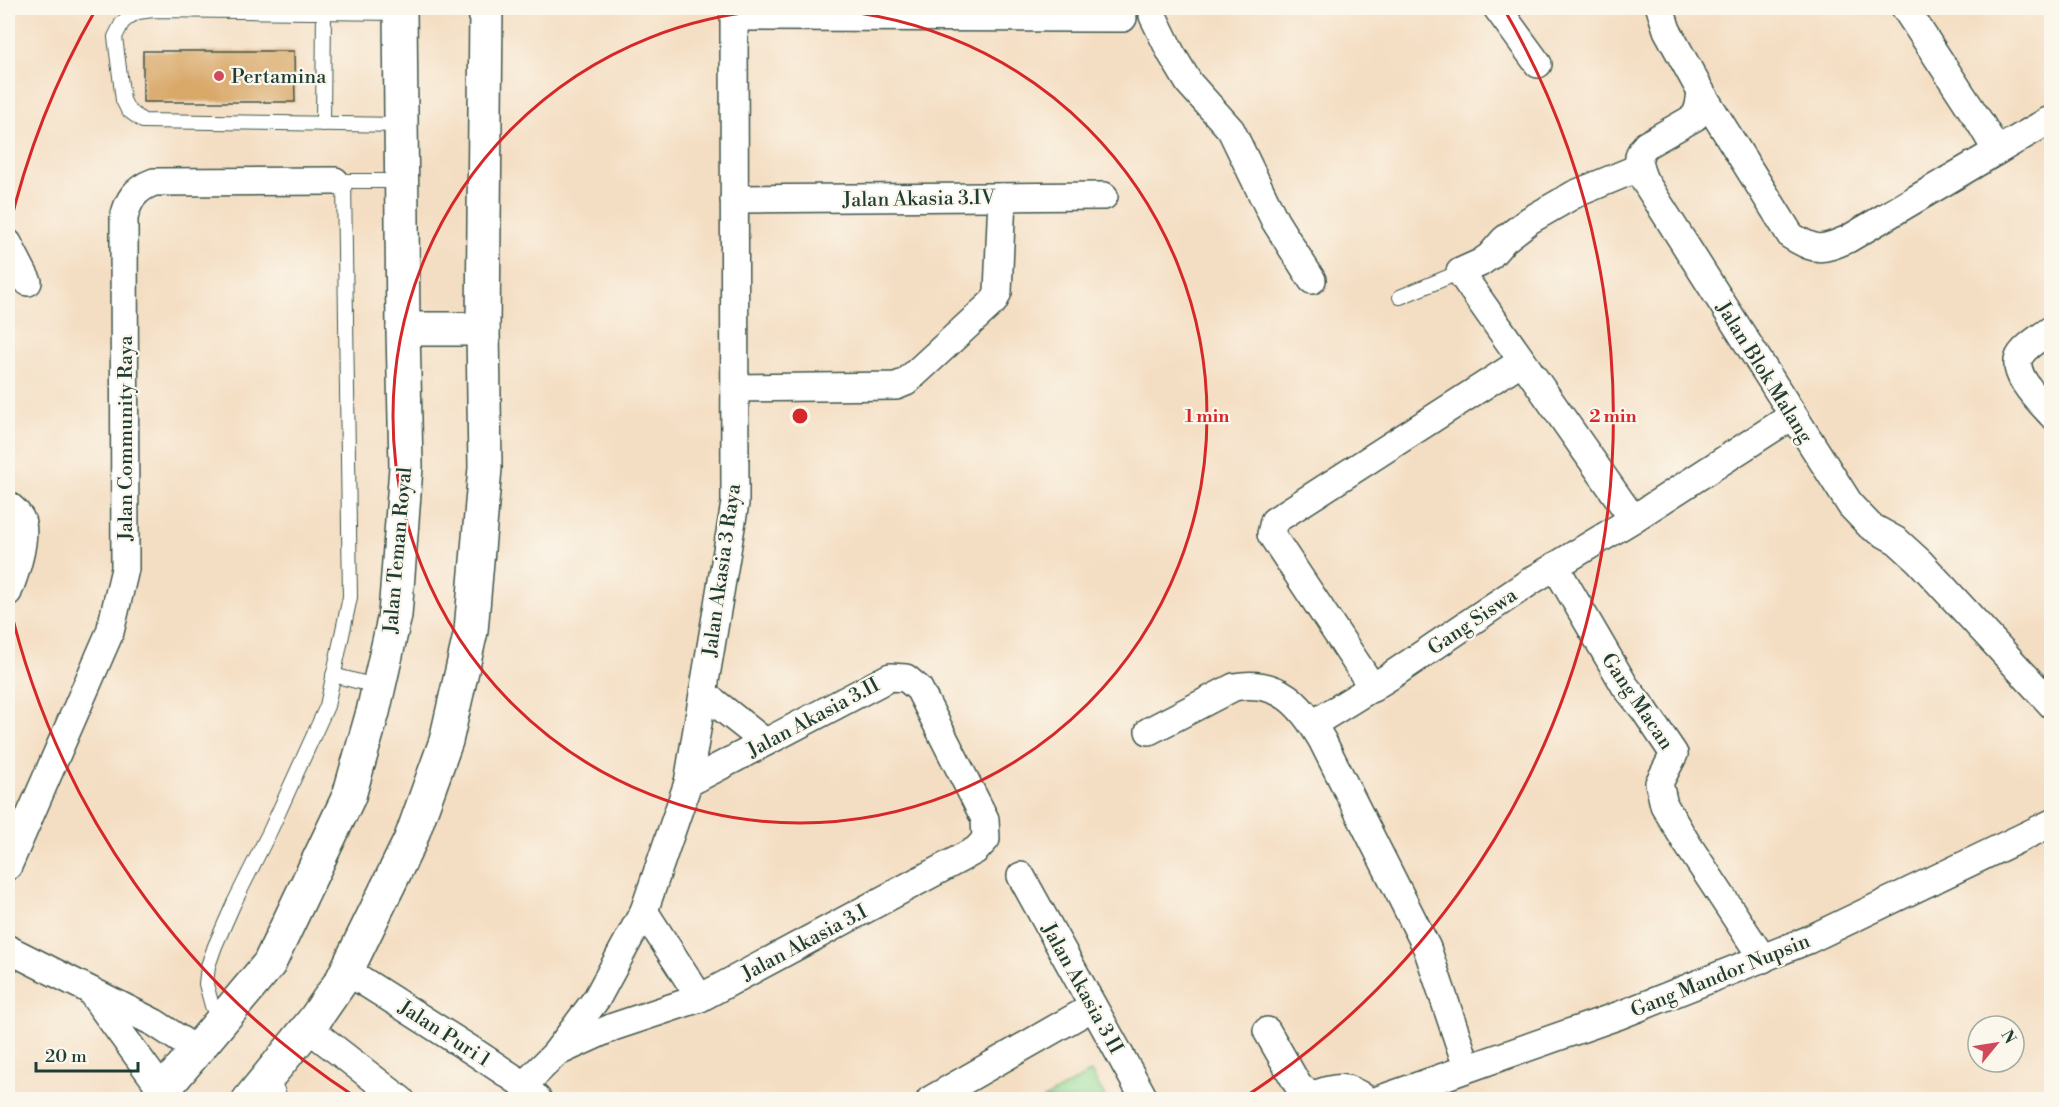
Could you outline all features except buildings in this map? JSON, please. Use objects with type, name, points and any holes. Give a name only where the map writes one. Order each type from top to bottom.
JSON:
[{"type":"street","points":[[249,1100],[276,1087],[311,1024],[345,975],[414,830],[446,741],[471,631],[486,468],[472,329],[486,8]]},
{"type":"street","points":[[1154,8],[1153,16],[1171,53],[1190,83],[1231,130],[1275,221],[1312,280]]},
{"type":"street","points":[[1497,8],[1538,64]]},
{"type":"street","points":[[1660,8],[1666,30],[1701,92],[1791,236],[1810,248],[1830,247],[1848,238],[2048,120]]},
{"type":"street","points":[[1905,8],[1997,152]]},
{"type":"street","name":"Jalan Teman Royal","points":[[159,1095],[269,964],[349,796],[379,687],[395,615],[406,467],[409,329],[401,181],[400,10]]},
{"type":"street","points":[[734,12],[1123,18]]},
{"type":"street","name":"Jalan Akasia 3 Raya","points":[[531,1092],[555,1054],[597,998],[644,912],[688,783],[735,503],[734,12]]},
{"type":"street","points":[[1633,519],[1460,272],[1490,256],[1504,240],[1539,215],[1575,194],[1638,168],[1640,151],[1695,117],[1701,92]]},
{"type":"street","name":"Jalan Blok Malang","points":[[1638,168],[1792,416],[1851,506],[1870,526],[1897,542],[1919,561],[2052,705]]},
{"type":"street","name":"Jalan Community Raya","points":[[8,866],[110,632],[125,568],[124,218],[127,204],[142,186],[154,182],[340,181]]},
{"type":"street","name":"Jalan Akasia 3.IV","points":[[734,199],[1104,196]]},
{"type":"street","points":[[735,388],[896,386],[906,382],[994,301],[998,292],[1002,197]]},
{"type":"street","points":[[8,243],[28,282]]},
{"type":"street","points":[[409,329],[472,329]]},
{"type":"street","points":[[2052,329],[2021,353],[2018,361],[2019,372],[2023,380],[2052,415]]},
{"type":"street","points":[[1372,688],[1271,534],[1274,521],[1522,361]]},
{"type":"street","name":"Gang Siswa","points":[[1312,724],[1372,688],[1555,566],[1633,519],[1792,416]]},
{"type":"street","points":[[8,505],[22,522],[23,534],[16,571],[8,592]]},
{"type":"street","name":"Gang Macan","points":[[1555,566],[1625,686],[1674,754],[1659,783],[1664,805],[1762,959]]},
{"type":"street","name":"Jalan Akasia 3.II","points":[[688,783],[890,677],[906,678],[919,689],[985,819],[986,839]]},
{"type":"street","points":[[1149,731],[1234,687],[1249,684],[1285,694],[1312,724],[1346,786],[1427,948],[1467,1067]]},
{"type":"street","points":[[703,693],[765,742]]},
{"type":"street","name":"Gang Mandor Nupsin","points":[[1378,1100],[1467,1067],[1620,1016],[1762,959],[1808,940],[2052,823]]},
{"type":"street","name":"Jalan Akasia 3.I","points":[[555,1054],[613,1027],[700,998],[976,850],[986,839]]},
{"type":"street","name":"Jalan Akasia 3 II","points":[[1021,876],[1145,1100]]},
{"type":"street","points":[[644,912],[700,998]]},
{"type":"street","points":[[8,950],[155,1023],[196,1050]]},
{"type":"street","name":"Jalan Puri 1","points":[[345,975],[476,1053],[531,1092]]},
{"type":"street","points":[[91,991],[159,1095]]},
{"type":"street","points":[[597,998],[613,1027]]},
{"type":"street","points":[[938,1098],[1093,1007]]},
{"type":"street","points":[[311,1024],[401,1100]]},
{"type":"street","points":[[1267,1031],[1299,1087],[1313,1095],[1332,1088],[1354,1089],[1367,1100]]},
{"type":"lane","points":[[400,10],[153,9],[138,12],[129,17],[122,23],[115,37],[123,100],[134,117],[143,121],[400,125]]},
{"type":"lane","points":[[323,124],[324,10]]},
{"type":"lane","points":[[221,1022],[212,1006],[206,984],[208,966],[229,914],[327,706],[350,597],[340,181],[401,181]]},
{"type":"lane","points":[[1400,297],[1460,272]]},
{"type":"lane","points":[[333,675],[379,687]]},
{"type":"green space","points":[[1091,1072],[1106,1099],[1044,1099]]},
{"type":"place","name":"Pertamina","points":[[219,76]]}]
